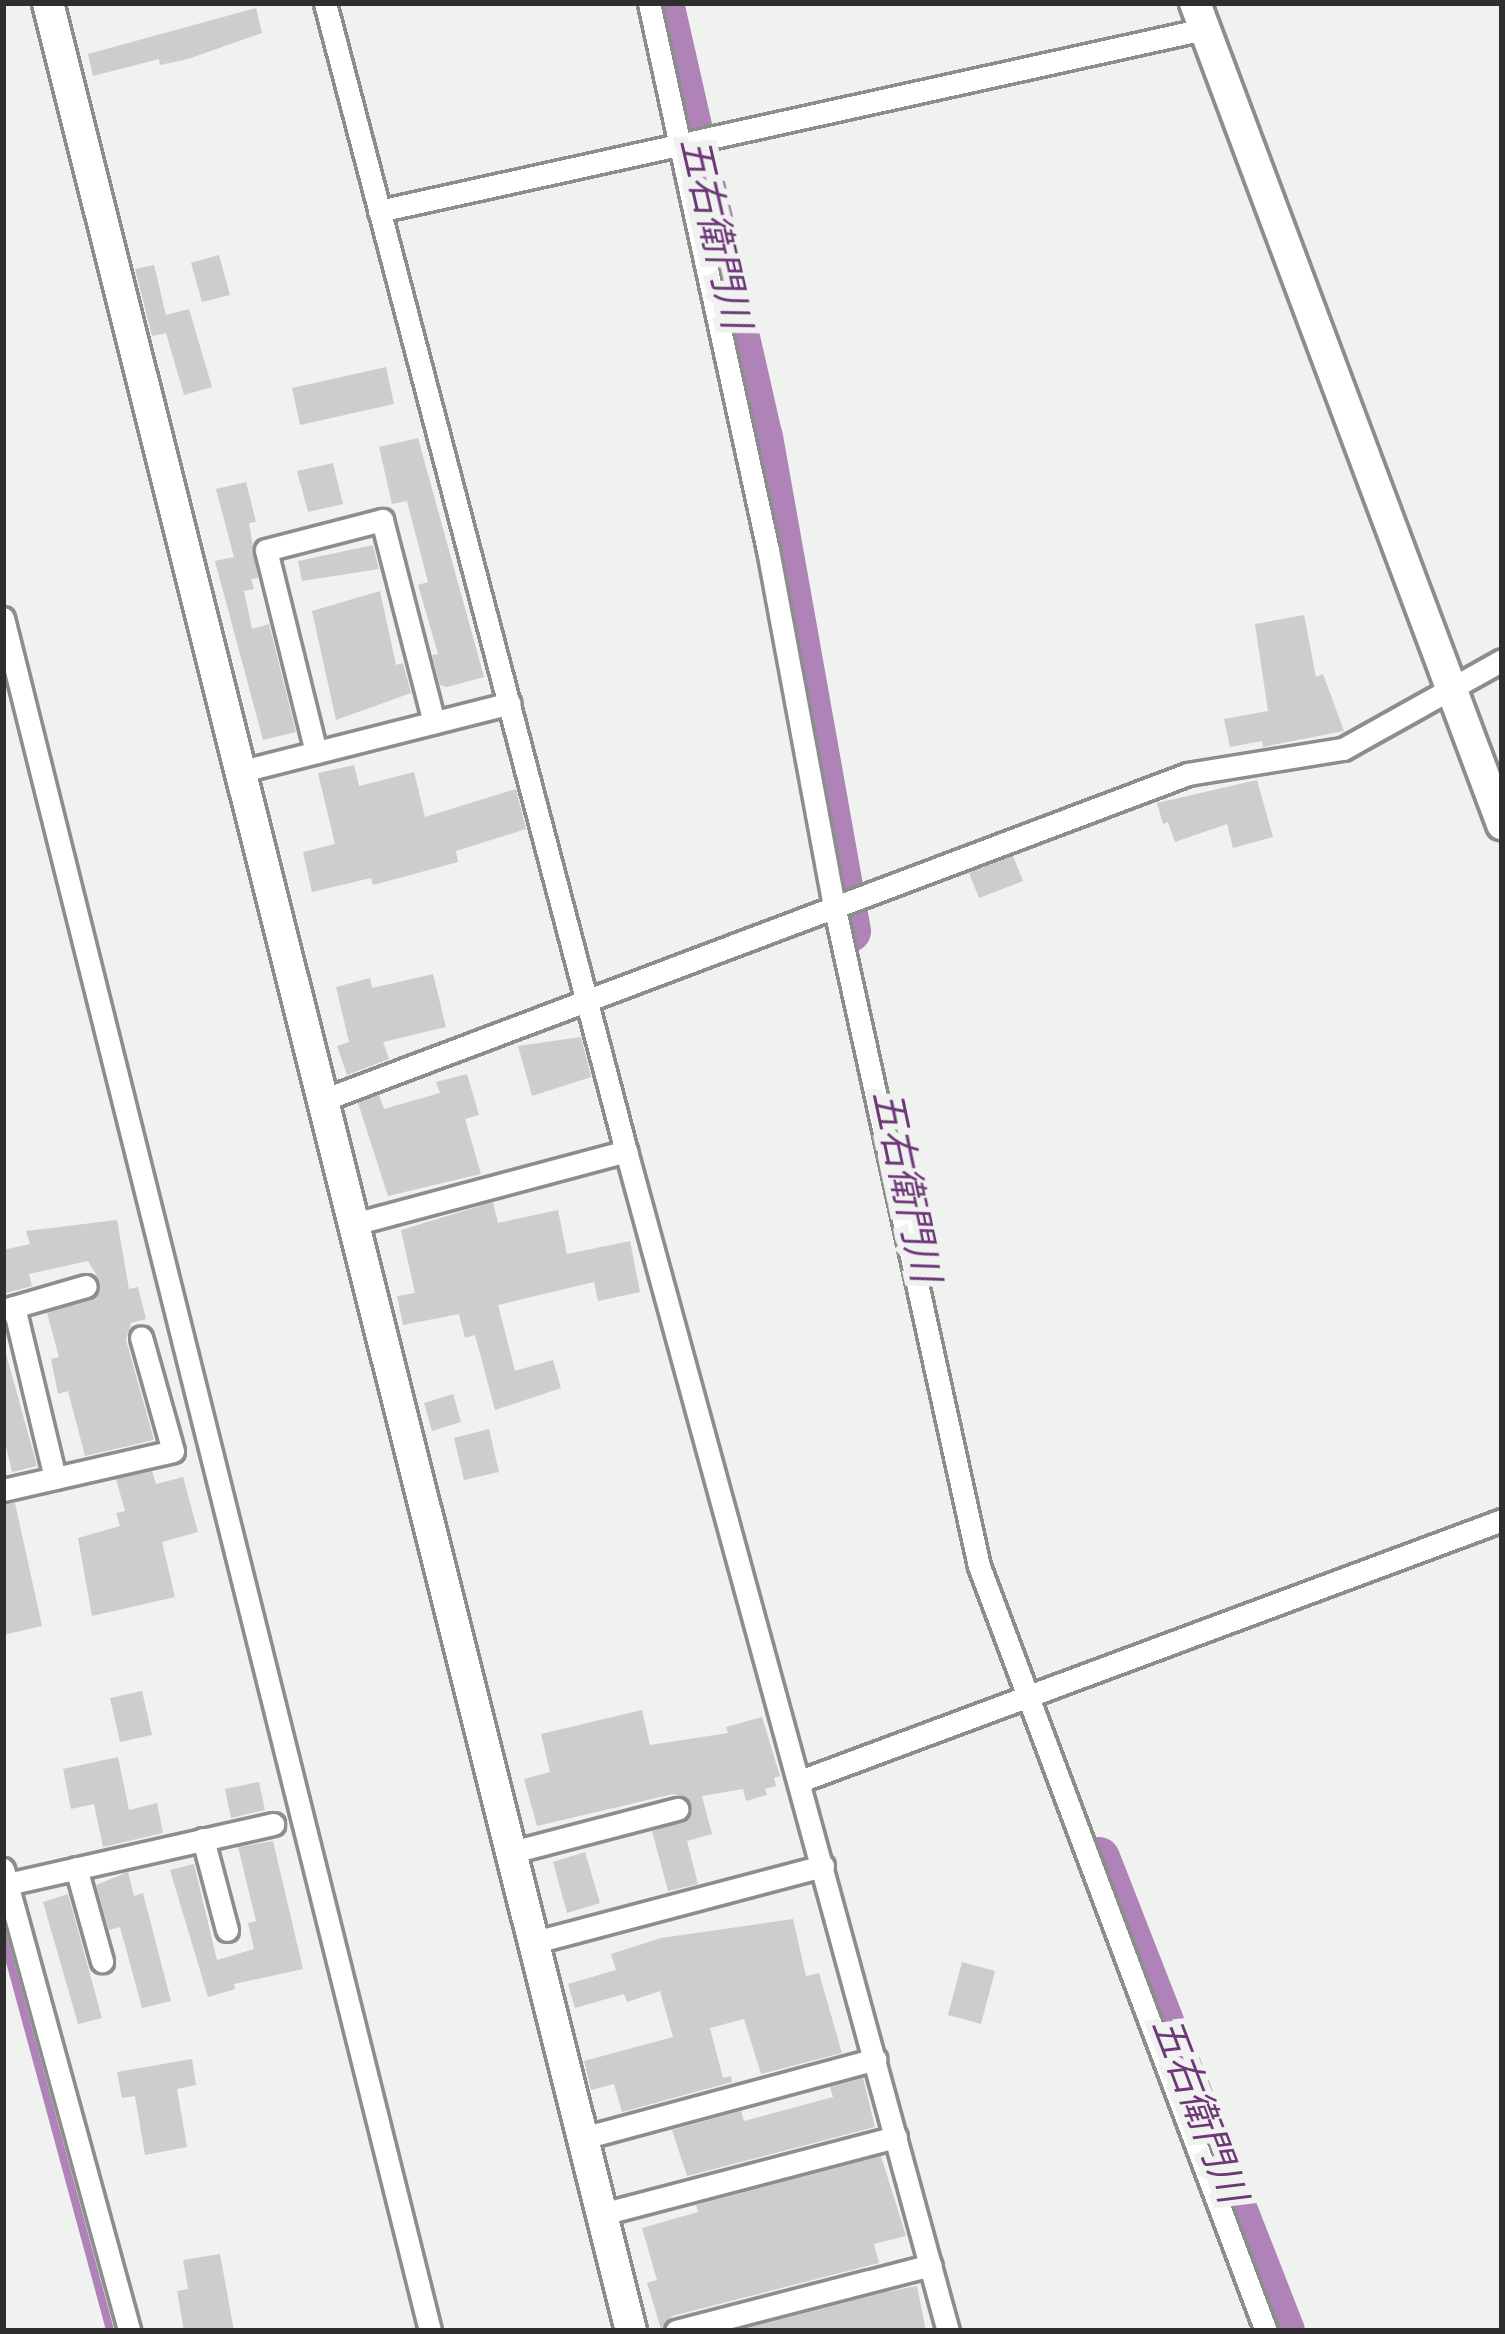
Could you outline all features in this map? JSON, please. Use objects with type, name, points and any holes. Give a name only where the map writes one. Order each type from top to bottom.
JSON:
[{"type":"street","points":[[48,3],[631,2331]]},
{"type":"street","points":[[325,3],[626,1151],[948,2331]]},
{"type":"street","points":[[649,3],[768,550],[834,905],[979,1566],[1266,2331]]},
{"type":"street","points":[[379,211],[1200,16],[1502,824]]},
{"type":"street","points":[[316,752],[266,550],[382,520],[434,722]]},
{"type":"street","points":[[3,618],[430,2331]]},
{"type":"street","points":[[323,1100],[1188,773],[1343,749],[1502,660]]},
{"type":"street","points":[[242,771],[510,704]]},
{"type":"street","points":[[354,1224],[626,1151]]},
{"type":"street","points":[[55,1478],[8,1309],[86,1286]]},
{"type":"street","points":[[3,1490],[173,1451],[141,1337]]},
{"type":"street","points":[[800,1781],[1502,1520]]},
{"type":"street","points":[[512,1852],[677,1809]]},
{"type":"street","points":[[129,2331],[4,1879],[76,1868],[273,1824]]},
{"type":"street","points":[[203,1839],[227,1930]]},
{"type":"street","points":[[535,1942],[823,1866]]},
{"type":"street","points":[[76,1868],[102,1961]]},
{"type":"street","points":[[583,2138],[876,2059]]},
{"type":"street","points":[[602,2214],[896,2137]]},
{"type":"street","points":[[676,2331],[931,2265]]},
{"type":"building","points":[[256,8],[262,33],[188,59],[160,65],[159,59],[93,76],[88,54]]},
{"type":"building","points":[[219,255],[230,295],[202,302],[191,263]]},
{"type":"building","points":[[154,265],[166,315],[189,309],[212,387],[184,395],[166,333],[152,336],[135,269]]},
{"type":"building","points":[[386,367],[394,404],[300,425],[292,388]]},
{"type":"building","points":[[418,438],[484,677],[447,687],[440,685],[432,655],[438,654],[418,585],[428,582],[407,501],[392,504],[379,447]]},
{"type":"building","points":[[333,463],[343,504],[308,512],[297,471]]},
{"type":"building","points":[[246,482],[256,522],[249,523],[258,578],[251,579],[254,589],[244,591],[252,629],[269,624],[296,732],[263,740],[215,561],[234,557],[216,489]]},
{"type":"building","points":[[373,545],[379,569],[302,581],[298,561]]},
{"type":"building","points":[[380,591],[396,665],[403,663],[411,693],[336,720],[312,611]]},
{"type":"building","points":[[1304,615],[1316,677],[1323,674],[1344,731],[1263,747],[1262,741],[1230,747],[1224,719],[1268,711],[1255,624]]},
{"type":"building","points":[[354,765],[359,786],[414,772],[425,817],[516,789],[526,829],[456,851],[458,862],[373,885],[371,878],[312,892],[303,852],[335,844],[318,773]]},
{"type":"building","points":[[1257,780],[1273,837],[1233,848],[1227,824],[1175,842],[1168,822],[1163,824],[1157,803]]},
{"type":"building","points":[[1013,856],[1023,881],[979,898],[969,873]]},
{"type":"building","points":[[433,974],[446,1027],[383,1042],[389,1059],[347,1075],[337,1046],[349,1042],[336,987],[370,978],[372,988]]},
{"type":"building","points":[[581,1037],[591,1077],[532,1096],[518,1046]]},
{"type":"building","points":[[467,1074],[479,1115],[465,1119],[481,1174],[388,1196],[358,1103],[379,1095],[384,1109],[440,1093],[436,1082]]},
{"type":"building","points":[[493,1202],[498,1223],[558,1210],[567,1254],[630,1241],[640,1292],[598,1301],[594,1282],[498,1305],[515,1371],[553,1360],[561,1388],[495,1410],[475,1335],[465,1338],[459,1314],[403,1325],[397,1296],[415,1293],[401,1230]]},
{"type":"building","points":[[117,1220],[129,1289],[138,1287],[146,1319],[131,1323],[126,1340],[154,1440],[85,1456],[68,1391],[58,1394],[51,1359],[59,1357],[47,1313],[96,1297],[100,1281],[88,1261],[29,1274],[32,1286],[3,1294],[3,1250],[30,1244],[26,1231]]},
{"type":"building","points":[[5,1350],[37,1466],[12,1472],[3,1434]]},
{"type":"building","points":[[453,1394],[461,1422],[432,1431],[424,1403]]},
{"type":"building","points":[[489,1429],[499,1472],[464,1480],[454,1438]]},
{"type":"building","points":[[152,1471],[156,1484],[183,1477],[198,1532],[162,1542],[175,1597],[92,1616],[78,1538],[120,1526],[116,1513],[125,1511],[116,1479]]},
{"type":"building","points":[[15,1503],[42,1626],[3,1635],[3,1505]]},
{"type":"building","points":[[142,1691],[152,1735],[120,1742],[110,1698]]},
{"type":"building","points":[[642,1710],[650,1745],[728,1733],[726,1727],[762,1717],[780,1776],[774,1778],[776,1786],[765,1789],[767,1795],[746,1801],[743,1789],[702,1796],[712,1834],[687,1841],[698,1884],[668,1891],[652,1831],[687,1820],[692,1812],[687,1798],[673,1794],[537,1826],[524,1779],[550,1772],[541,1734]]},
{"type":"building","points":[[118,1757],[129,1810],[157,1803],[163,1833],[103,1847],[94,1804],[71,1809],[63,1769]]},
{"type":"building","points":[[259,1782],[265,1810],[231,1818],[225,1789]]},
{"type":"building","points":[[273,1841],[303,1969],[234,1984],[235,1989],[208,1997],[170,1870],[194,1864],[217,1960],[254,1949],[248,1923],[256,1921],[238,1847]]},
{"type":"building","points":[[585,1852],[600,1903],[567,1913],[553,1862]]},
{"type":"building","points":[[128,1872],[134,1896],[143,1893],[171,2001],[142,2008],[120,1927],[109,1930],[96,1885]]},
{"type":"building","points":[[68,1894],[102,2018],[78,2024],[43,1902]]},
{"type":"building","points":[[793,1919],[806,1976],[819,1973],[842,2053],[761,2074],[744,2019],[710,2028],[723,2078],[731,2076],[732,2082],[622,2112],[614,2084],[591,2090],[584,2061],[673,2037],[660,1991],[627,2002],[624,1994],[575,2008],[568,1984],[616,1970],[611,1954],[661,1938]]},
{"type":"building","points":[[962,1962],[995,1971],[981,2024],[948,2015]]},
{"type":"building","points":[[192,2059],[196,2085],[177,2089],[187,2147],[145,2155],[135,2096],[122,2098],[117,2072]]},
{"type":"building","points":[[863,2078],[875,2127],[687,2176],[672,2130],[741,2111],[744,2121],[833,2097],[830,2087]]},
{"type":"building","points":[[881,2156],[906,2236],[874,2244],[879,2263],[672,2316],[661,2329],[647,2283],[657,2280],[642,2228],[698,2212],[696,2205]]},
{"type":"building","points":[[220,2254],[234,2331],[184,2331],[177,2291],[188,2289],[183,2260]]},
{"type":"building","points":[[917,2286],[926,2331],[736,2331],[886,2292]]},
{"type":"waterway","name":"五右衛門川","points":[[663,3],[762,437],[850,931]]},
{"type":"waterway","name":"五右衛門川","points":[[1099,1858],[1284,2331]]},
{"type":"waterway","points":[[3,1936],[110,2331]]}]
